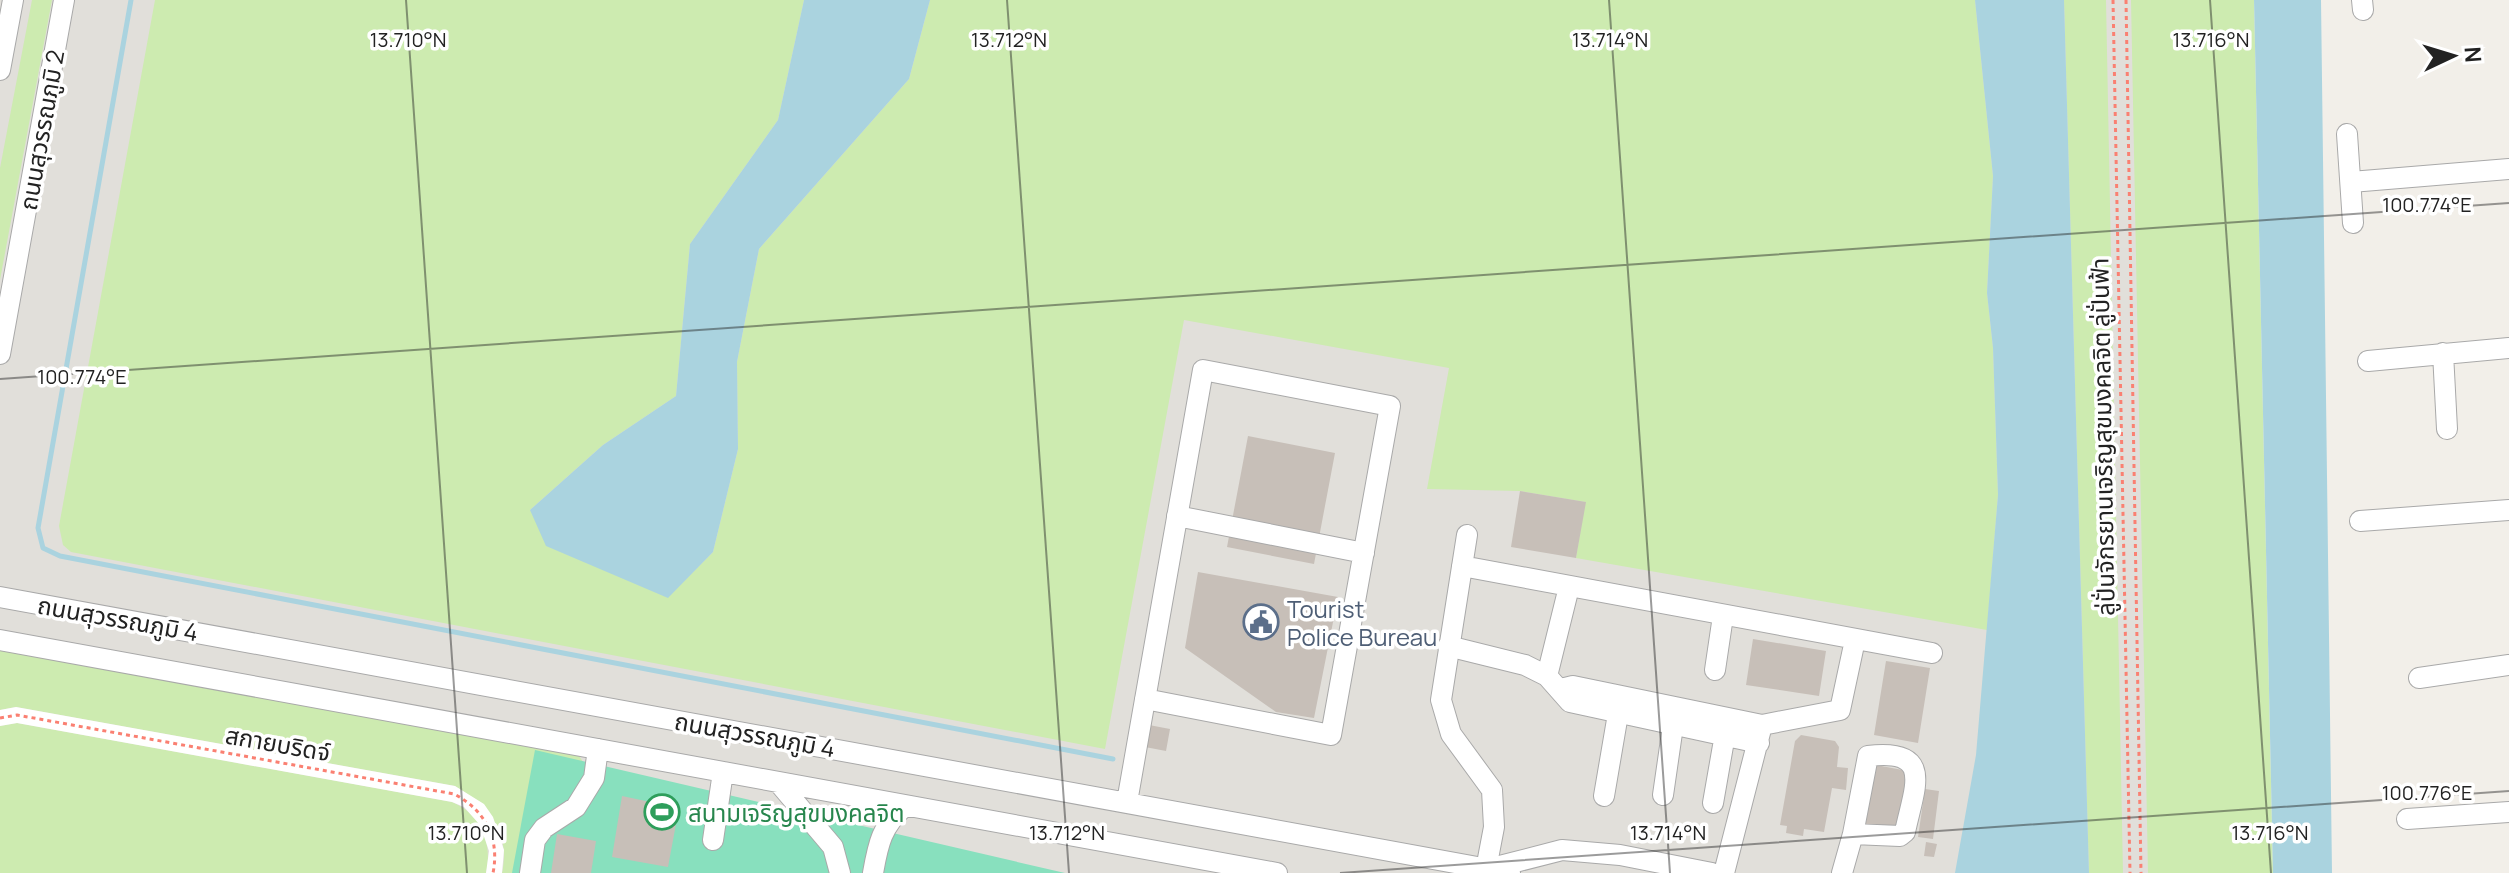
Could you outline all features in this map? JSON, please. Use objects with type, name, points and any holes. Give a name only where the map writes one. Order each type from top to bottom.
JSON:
[{"type":"street","points":[[0,70],[13,0]]},
{"type":"street","name":"ถนนสุวรรณภูมิ 2","points":[[0,354],[64,0]]},
{"type":"street","points":[[2347,134],[2353,223]]},
{"type":"street","points":[[2351,182],[2509,169]]},
{"type":"street","points":[[2368,361],[2509,348]]},
{"type":"street","points":[[2443,353],[2447,429]]},
{"type":"street","points":[[1127,802],[1145,699],[1177,516],[1203,370],[1390,406],[1331,735],[1145,699]]},
{"type":"street","points":[[2360,521],[2509,510]]},
{"type":"street","points":[[1177,516],[1364,553]]},
{"type":"street","points":[[1467,535],[1441,687],[1443,716],[1451,734],[1483,774],[1494,800],[1494,827],[1487,869],[1562,850],[1620,855],[1712,873]]},
{"type":"street","points":[[1462,566],[1932,653]]},
{"type":"street","points":[[1569,587],[1554,682],[1570,702],[1618,714],[1674,716]]},
{"type":"street","name":"ถนนสุวรรณภูมิ 4","points":[[0,597],[1510,873]]},
{"type":"street","points":[[1715,670],[1723,616]]},
{"type":"street","name":"ถนนสุวรรณภูมิ 4","points":[[0,640],[1277,873]]},
{"type":"street","points":[[1448,646],[1525,665],[1554,682],[1674,716],[1761,734],[1840,710],[1855,640]]},
{"type":"street","points":[[2419,678],[2509,665]]},
{"type":"street","points":[[1604,796],[1618,714]]},
{"type":"street","points":[[1663,795],[1674,716]]},
{"type":"street","points":[[1713,803],[1726,728]]},
{"type":"street","points":[[1724,873],[1761,734]]},
{"type":"street","points":[[530,873],[535,840],[544,828],[576,807],[594,778],[598,749]]},
{"type":"street","points":[[713,840],[723,772]]},
{"type":"street","points":[[778,782],[833,847],[840,873]]},
{"type":"street","points":[[873,873],[879,838],[888,820],[905,806]]},
{"type":"street","points":[[2407,819],[2509,812]]},
{"type":"street","points":[[1842,873],[1853,834]]},
{"type":"path","name":"ลู่ปั่นจักรยานเจริญสุขมงคลจิต ลู่ปั่นฟ้า","points":[[2113,0],[2130,873]]},
{"type":"path","points":[[2126,0],[2141,873]]},
{"type":"path","name":"สกายบริดจ์","points":[[0,718],[17,715],[32,717],[454,794],[467,801],[486,821],[495,850],[493,873]]},
{"type":"shaded area","points":[[0,0],[2203,0],[2224,873],[0,873]]},
{"type":"green space","points":[[32,0],[52,0],[0,280],[0,168]]},
{"type":"green space","points":[[155,0],[804,0],[778,120],[690,244],[676,396],[603,445],[530,510],[668,597],[713,552],[738,449],[737,362],[759,249],[909,79],[930,0],[1975,0],[1993,176],[1987,293],[1993,348],[1998,495],[1987,630],[1576,558],[1585,502],[1520,491],[1427,489],[1449,368],[1184,320],[1105,749],[71,552],[63,545],[59,526]]},
{"type":"green space","points":[[2064,0],[2106,0],[2123,873],[2089,873]]},
{"type":"green space","points":[[2131,0],[2254,0],[2273,873],[2148,873]]},
{"type":"green space","points":[[0,648],[574,748],[583,762],[523,873],[502,873],[504,858],[500,833],[487,812],[455,786],[16,707],[0,710]]},
{"type":"green space","points":[[17,723],[452,802],[471,814],[482,831],[488,851],[486,873],[0,873],[0,726]]},
{"type":"green space","name":"สนามเจริญสุขมงคลจิต","points":[[535,750],[1065,873],[512,873]]},
{"type":"water","points":[[804,0],[930,0],[909,79],[759,249],[737,362],[738,449],[713,552],[668,598],[546,546],[530,510],[603,445],[676,396],[690,244],[778,120]]},
{"type":"water","points":[[1975,0],[2064,0],[2089,873],[1955,873],[1976,755],[1998,495],[1993,348],[1987,293],[1993,176]]},
{"type":"water","points":[[2254,0],[2321,0],[2332,873],[2273,873]]},
{"type":"pier","points":[[16,707],[455,786],[484,804],[493,817],[504,850],[502,873],[486,873],[489,851],[480,825],[464,807],[452,802],[17,723],[0,726],[0,710]]},
{"type":"building","points":[[1248,436],[1335,453],[1314,564],[1227,547]]},
{"type":"building","points":[[1520,491],[1586,502],[1576,558],[1511,547]]},
{"type":"building","name":"Tourist Police Bureau","points":[[1198,572],[1338,597],[1314,718],[1276,712],[1185,648]]},
{"type":"building","points":[[1753,639],[1826,651],[1819,696],[1746,685]]},
{"type":"building","points":[[1886,661],[1930,668],[1918,743],[1874,735]]},
{"type":"building","points":[[1149,725],[1170,729],[1166,751],[1145,747]]},
{"type":"building","points":[[1801,735],[1835,741],[1839,747],[1837,767],[1848,768],[1846,790],[1832,788],[1824,832],[1804,829],[1803,836],[1786,833],[1787,826],[1780,825],[1795,741]]},
{"type":"building","points":[[1876,765],[1908,771],[1897,834],[1865,828]]},
{"type":"building","points":[[1925,789],[1939,791],[1933,839],[1918,837]]},
{"type":"building","points":[[622,796],[679,808],[668,867],[612,857]]},
{"type":"building","points":[[557,834],[596,841],[591,873],[551,873]]},
{"type":"building","points":[[1926,842],[1937,844],[1934,857],[1924,856]]},
{"type":"waterway","points":[[131,0],[38,528],[43,548],[60,556],[1113,759]]},
{"type":"place","name":"Tourist Police Bureau","points":[[1261,622]]},
{"type":"place","name":"สนามเจริญสุขมงคลจิต","points":[[662,812]]}]
